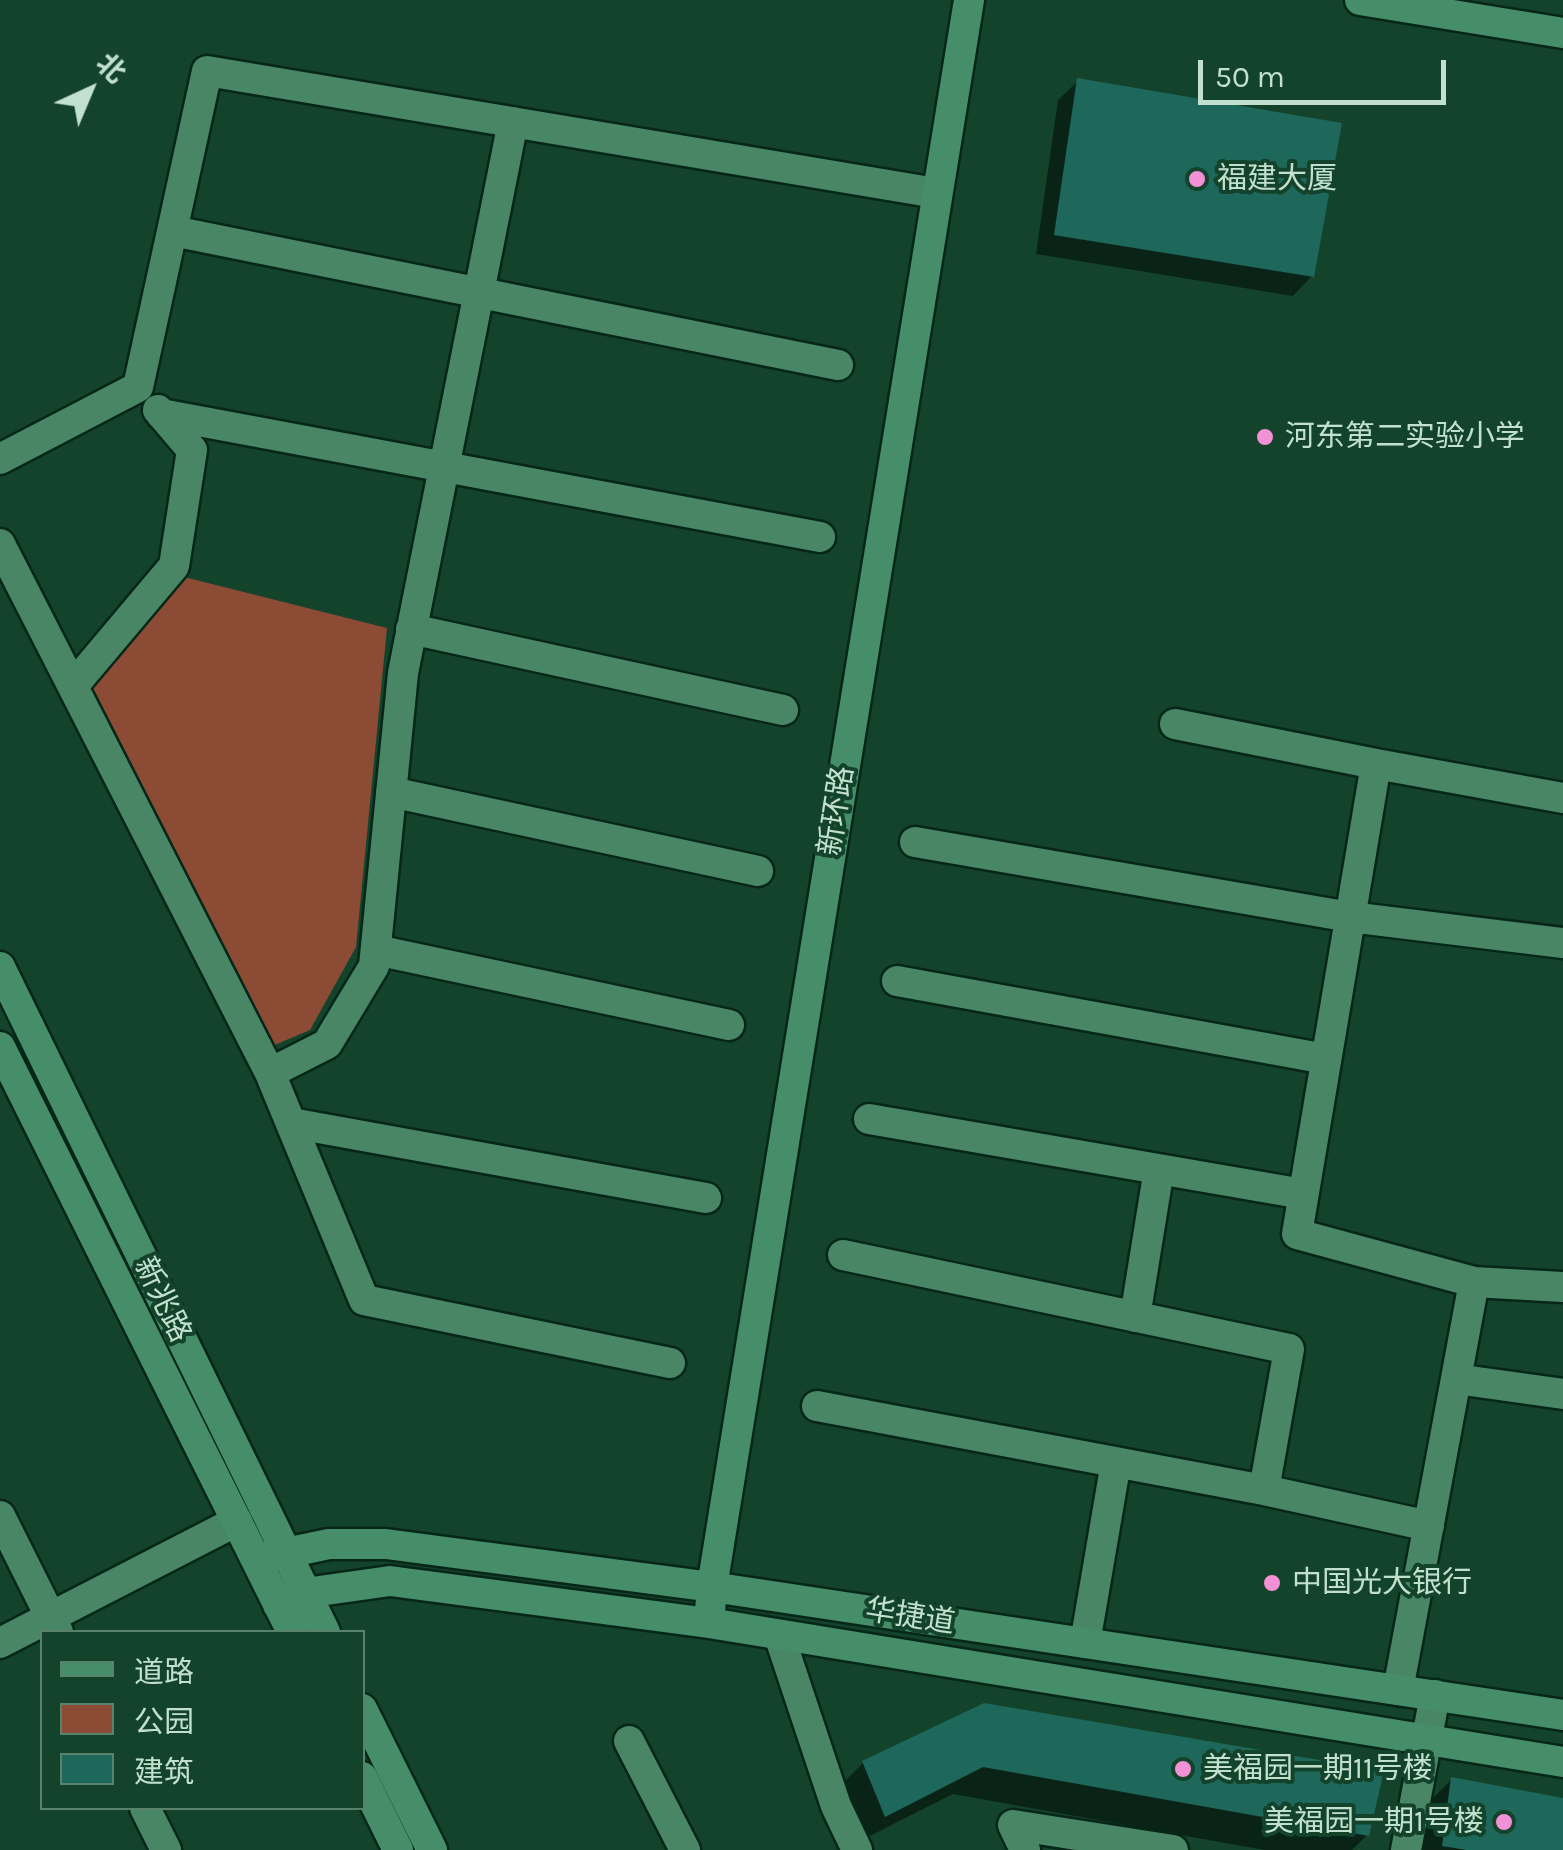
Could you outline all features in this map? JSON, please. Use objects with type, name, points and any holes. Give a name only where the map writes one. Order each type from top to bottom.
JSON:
[{"type":"street","name":"新环路","points":[[710,1623],[712,1587],[968,0]]},
{"type":"street","points":[[1360,0],[1563,33]]},
{"type":"street","points":[[138,388],[207,70],[936,193]]},
{"type":"street","points":[[270,1073],[328,1044],[374,966],[402,672],[513,122]]},
{"type":"street","points":[[173,230],[838,365]]},
{"type":"street","points":[[72,686],[174,566],[192,450],[138,388]]},
{"type":"street","points":[[0,459],[138,388]]},
{"type":"street","points":[[161,414],[820,537]]},
{"type":"street","points":[[0,544],[270,1073],[364,1300],[670,1363]]},
{"type":"street","points":[[411,629],[783,710]]},
{"type":"street","points":[[1176,724],[1563,798]]},
{"type":"street","points":[[1376,764],[1297,1234],[1474,1282],[1563,1287]]},
{"type":"street","points":[[391,792],[758,871]]},
{"type":"street","points":[[915,842],[1350,917],[1563,943]]},
{"type":"street","points":[[376,950],[729,1025]]},
{"type":"street","name":"新兆路","points":[[0,967],[271,1556],[292,1610],[322,1630]]},
{"type":"street","points":[[897,981],[1326,1059]]},
{"type":"street","name":"新兆路","points":[[1,1051],[237,1521],[271,1556]]},
{"type":"street","points":[[870,1119],[1304,1194]]},
{"type":"street","points":[[292,1124],[706,1198]]},
{"type":"street","points":[[1135,1316],[1159,1169]]},
{"type":"street","points":[[843,1255],[1289,1349],[1264,1490]]},
{"type":"street","points":[[1398,1690],[1474,1282]]},
{"type":"street","points":[[1456,1379],[1563,1394]]},
{"type":"street","points":[[817,1406],[1264,1490],[1429,1526]]},
{"type":"street","points":[[1085,1643],[1116,1462]]},
{"type":"street","points":[[0,1516],[55,1625]]},
{"type":"street","points":[[0,1643],[55,1625],[237,1521]]},
{"type":"street","name":"华捷道","points":[[271,1556],[329,1544],[386,1544],[712,1587],[1563,1714]]},
{"type":"street","name":"华捷道","points":[[292,1610],[390,1581],[710,1623],[1563,1762]]},
{"type":"street","points":[[779,1634],[836,1806],[857,1850]]},
{"type":"street","points":[[1406,1850],[1435,1695]]},
{"type":"street","points":[[365,1715],[432,1850]]},
{"type":"street","points":[[629,1741],[684,1850]]},
{"type":"street","points":[[365,1783],[398,1850]]},
{"type":"street","points":[[146,1810],[166,1850]]},
{"type":"street","points":[[1025,1850],[1012,1825],[1173,1850]]},
{"type":"green space","points":[[180,576],[387,628],[356,947],[310,1030],[251,1055],[80,698]]},
{"type":"building","name":"福建大厦","points":[[1077,78],[1342,123],[1314,277],[1054,235]]},
{"type":"building","name":"美福园一期11号楼","points":[[984,1703],[1384,1771],[1369,1836],[983,1767],[885,1817],[862,1761]]},
{"type":"building","name":"美福园一期1号楼","points":[[1451,1777],[1563,1798],[1563,1850],[1467,1850],[1442,1846]]},
{"type":"place","name":"福建大厦","points":[[1197,179]]},
{"type":"place","name":"河东第二实验小学","points":[[1265,437]]},
{"type":"place","name":"中国光大银行","points":[[1272,1583]]},
{"type":"place","name":"美福园一期11号楼","points":[[1183,1769]]},
{"type":"place","name":"美福园一期1号楼","points":[[1504,1822]]}]
